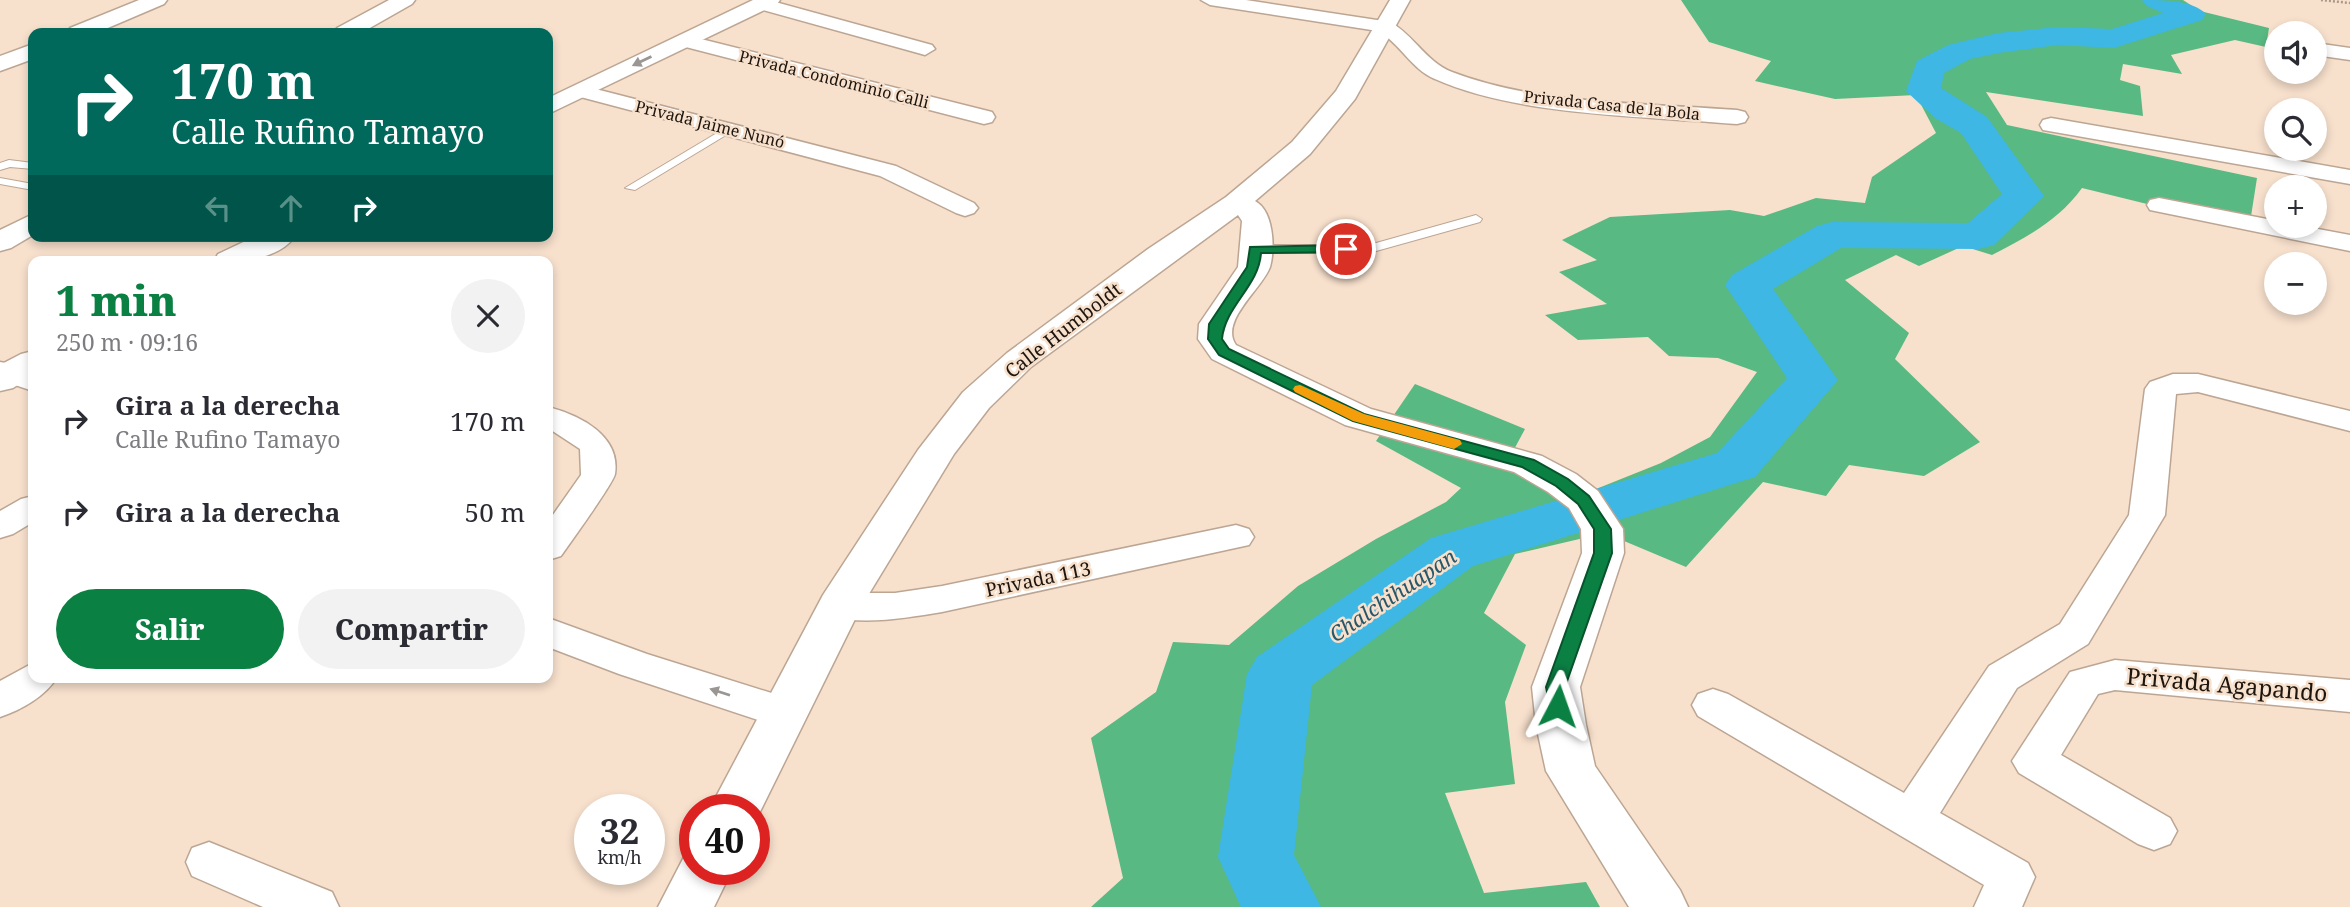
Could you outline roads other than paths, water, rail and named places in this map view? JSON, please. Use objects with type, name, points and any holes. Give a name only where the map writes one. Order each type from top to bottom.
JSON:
[{"type":"street","points":[[90,28],[157,0]]},
{"type":"street","points":[[355,28],[399,7],[427,0]]},
{"type":"street","points":[[1209,0],[1383,26]]},
{"type":"street","name":"Calle Humboldt","points":[[743,794],[839,606],[937,450],[976,400],[1019,360],[1159,256],[1236,203],[1301,148],[1346,94],[1399,0]]},
{"type":"street","points":[[553,104],[766,2],[925,49]]},
{"type":"street","points":[[373,28],[399,7]]},
{"type":"street","name":"Privada Casa de la Bola","points":[[1383,26],[1397,32],[1424,66],[1472,84],[1529,98],[1737,117]]},
{"type":"street","name":"Privada Condominio Calli","points":[[685,41],[984,117]]},
{"type":"street","points":[[2327,51],[2350,54]]},
{"type":"street","points":[[0,64],[28,53]]},
{"type":"street","name":"Privada Jaime Nunó","points":[[580,91],[839,156],[888,171],[965,208]]},
{"type":"street","points":[[2051,125],[2350,177]]},
{"type":"street","points":[[1236,203],[1252,211],[1257,221],[1254,267],[1216,324],[1215,339],[1224,352],[1358,417],[1528,464],[1562,483],[1584,500],[1602,529],[1603,553],[1556,687],[1561,725],[1571,771],[1660,907]]},
{"type":"street","points":[[2159,205],[2350,243]]},
{"type":"street","points":[[0,227],[28,212]]},
{"type":"street","points":[[0,242],[28,226]]},
{"type":"street","points":[[239,256],[268,242]]},
{"type":"street","points":[[1912,819],[2003,677],[2074,634],[2147,516],[2161,389],[2172,383],[2198,383],[2350,421]]},
{"type":"street","points":[[553,419],[568,425],[596,446],[598,475],[553,541]]},
{"type":"street","points":[[0,526],[28,510]]},
{"type":"street","name":"Privada 113","points":[[839,606],[895,606],[942,599],[1236,537]]},
{"type":"street","points":[[553,634],[633,664],[785,713]]},
{"type":"street","name":"Privada Agapando","points":[[2154,831],[2034,761],[2084,683],[2115,675],[2350,696]]},
{"type":"street","points":[[0,701],[28,683]]},
{"type":"street","points":[[1713,705],[2011,877],[1998,907]]},
{"type":"street","points":[[209,862],[315,907]]},
{"type":"street","points":[[686,907],[697,885]]},
{"type":"lane","points":[[631,188],[731,129]]},
{"type":"lane","points":[[0,167],[9,163],[28,165]]},
{"type":"lane","points":[[0,181],[28,186]]},
{"type":"lane","points":[[1255,250],[1369,249],[1476,219]]},
{"type":"waterway","name":"Chalchihuapan","points":[[1281,907],[1256,857],[1280,674],[1452,552],[1736,465],[1813,380],[1748,285],[1832,235],[1979,236],[2024,196],[1974,125],[1923,91],[1929,68],[1959,52],[1998,43],[2058,36],[2114,39],[2191,14],[2157,0]]}]
